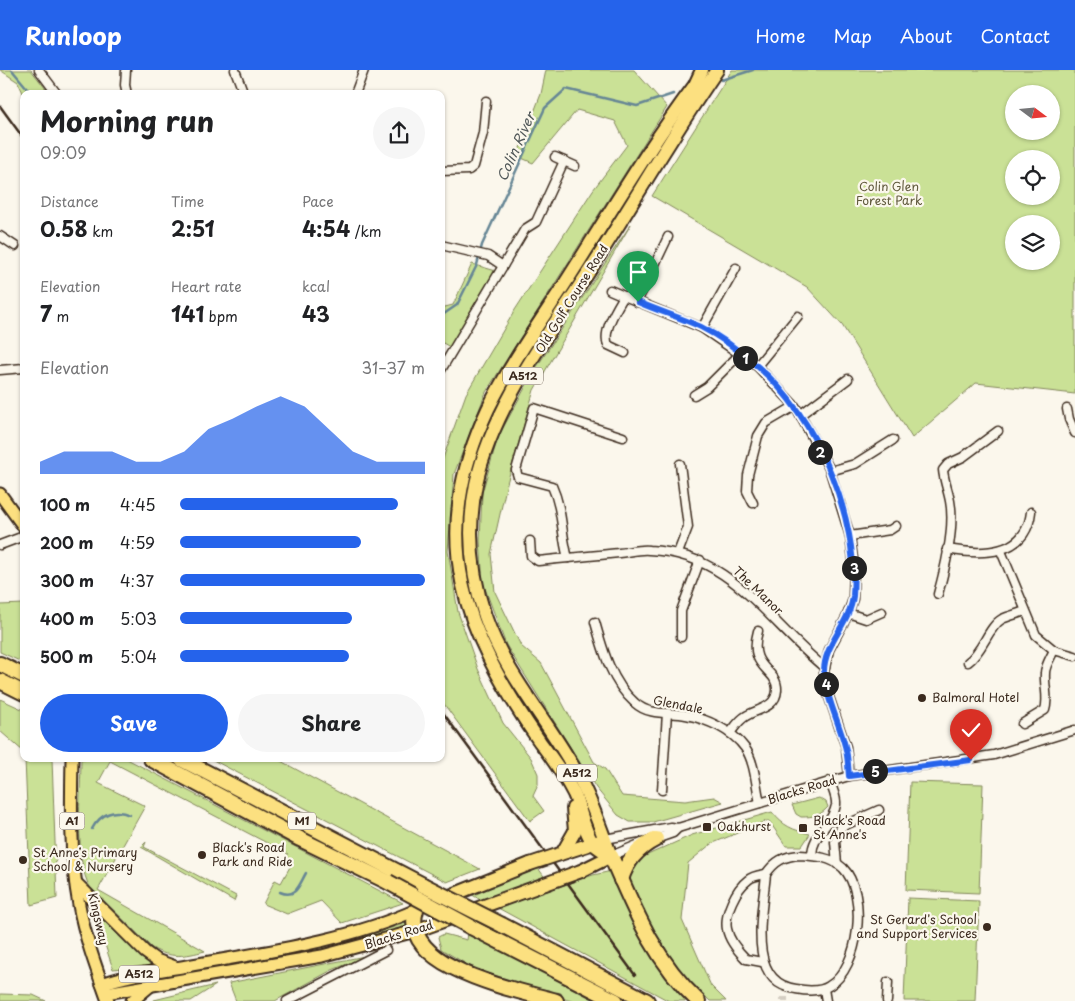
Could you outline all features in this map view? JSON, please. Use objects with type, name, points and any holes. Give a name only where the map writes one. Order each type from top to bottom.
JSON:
[{"type":"highway","name":"Old Golf Course Road","points":[[681,104],[696,70]]},
{"type":"highway","name":"Old Golf Course Road","points":[[611,856],[599,842],[574,794],[496,672],[480,642],[468,608],[457,545],[457,522],[462,480],[477,433],[506,377],[681,104],[695,86],[702,70]]},
{"type":"highway","name":"Old Golf Course Road","points":[[599,842],[584,786],[568,757],[515,678],[486,618],[473,565],[471,523],[473,502],[476,483],[491,439],[510,398],[717,70]]},
{"type":"highway","points":[[0,664],[20,674]]},
{"type":"highway","points":[[0,681],[20,691]]},
{"type":"highway","name":"M1","points":[[158,762],[300,838],[616,1001]]},
{"type":"highway","name":"M1","points":[[187,762],[647,1001]]},
{"type":"highway","name":"A512","points":[[557,766],[569,794],[576,825],[574,835],[562,853]]},
{"type":"highway","points":[[621,880],[633,856],[646,844],[656,839]]},
{"type":"highway","name":"Blacks Road","points":[[416,910],[530,864],[599,842]]},
{"type":"highway","name":"Blacks Road","points":[[414,931],[582,871],[611,856]]},
{"type":"highway","points":[[611,856],[638,920],[657,954],[698,1001]]},
{"type":"highway","points":[[416,910],[414,931],[427,950],[456,969],[556,1001]]},
{"type":"main road","points":[[0,494],[20,522]]},
{"type":"main road","name":"Kingsway","points":[[72,762],[72,826],[79,907],[105,993]]},
{"type":"main road","points":[[76,883],[145,952],[156,960],[177,968]]},
{"type":"main road","name":"Blacks Road","points":[[105,993],[124,977],[296,946],[358,932],[416,910]]},
{"type":"main road","name":"Blacks Road","points":[[105,993],[322,956],[414,931]]},
{"type":"main road","points":[[132,1001],[152,984]]},
{"type":"street","points":[[39,70],[54,90]]},
{"type":"street","points":[[126,70],[126,90]]},
{"type":"street","points":[[236,70],[243,90]]},
{"type":"street","points":[[357,90],[364,70]]},
{"type":"street","points":[[445,171],[469,170],[474,166],[483,133],[486,101]]},
{"type":"street","points":[[555,157],[575,166]]},
{"type":"street","points":[[445,363],[525,229],[536,222],[564,161]]},
{"type":"street","points":[[0,236],[15,246]]},
{"type":"street","points":[[641,303],[668,237]]},
{"type":"street","points":[[445,246],[490,258],[503,266]]},
{"type":"street","points":[[702,328],[736,268]]},
{"type":"street","points":[[610,290],[702,328],[757,366],[794,406],[830,471],[850,536],[854,566],[853,599],[829,650],[825,668],[827,691],[846,747],[849,776]]},
{"type":"street","points":[[624,296],[612,321],[606,340],[608,345],[625,353]]},
{"type":"street","points":[[757,366],[798,316]]},
{"type":"street","points":[[694,395],[707,388],[740,354]]},
{"type":"street","points":[[0,370],[20,368]]},
{"type":"street","points":[[800,415],[848,379]]},
{"type":"street","points":[[754,504],[747,491],[748,475],[758,436],[766,423],[794,406]]},
{"type":"street","points":[[568,558],[564,544],[559,502],[552,486],[518,478],[516,470],[534,408],[623,437]]},
{"type":"street","points":[[1067,408],[1075,433]]},
{"type":"street","points":[[938,594],[947,549],[950,501],[943,470],[948,464],[963,457],[998,431]]},
{"type":"street","points":[[830,471],[854,464],[893,440]]},
{"type":"street","points":[[678,553],[688,527],[680,464]]},
{"type":"street","points":[[947,549],[977,553],[1001,551],[1025,531],[1030,520],[1030,512]]},
{"type":"street","points":[[850,536],[890,530],[896,526]]},
{"type":"street","points":[[0,544],[20,537]]},
{"type":"street","name":"The Manor","points":[[530,541],[531,556],[538,561],[647,550],[678,553],[700,560],[729,577],[791,639],[825,668]]},
{"type":"street","points":[[1001,551],[1036,635],[1054,650],[1075,656]]},
{"type":"street","points":[[681,637],[681,611],[700,560]]},
{"type":"street","points":[[968,662],[976,656],[992,628],[1001,620],[1025,611]]},
{"type":"street","points":[[848,613],[866,618],[882,612]]},
{"type":"street","name":"Glendale","points":[[595,622],[610,666],[622,689],[636,704],[645,710],[701,719],[730,733],[746,749],[760,802]]},
{"type":"street","points":[[730,733],[745,716],[771,703],[776,693],[776,683],[756,658],[755,644],[758,631]]},
{"type":"street","points":[[1022,724],[1045,710],[1049,700],[1045,687],[1045,671],[1054,650]]},
{"type":"street","points":[[662,790],[667,713]]},
{"type":"street","name":"Blacks Road","points":[[599,842],[678,828],[849,776],[994,755],[1075,730]]},
{"type":"street","points":[[812,855],[816,837],[832,816],[836,805],[830,781]]},
{"type":"street","points":[[837,864],[835,842],[841,827],[879,810]]},
{"type":"street","name":"Blacks Road","points":[[611,856],[673,833],[678,828]]},
{"type":"street","points":[[812,855],[832,860],[844,869],[852,885],[858,909],[855,948],[845,969],[832,985],[824,989],[812,991],[786,987],[776,982],[762,962],[766,874],[774,863],[788,856],[812,855]]},
{"type":"street","points":[[762,962],[746,959],[737,950],[727,929],[729,914],[741,886],[749,878],[766,874]]},
{"type":"street","points":[[287,1001],[386,950]]},
{"type":"street","points":[[887,1001],[888,982]]},
{"type":"street","points":[[784,997],[786,987]]},
{"type":"street","points":[[824,989],[826,1001]]},
{"type":"green space","points":[[0,70],[31,70],[47,90],[22,90],[18,82]]},
{"type":"green space","points":[[546,70],[634,70],[667,107],[486,392],[454,474],[448,551],[458,612],[478,669],[503,723],[531,758],[538,774],[538,785],[533,796],[544,811],[530,821],[445,705],[445,453],[466,394],[515,310],[593,190],[627,145],[615,121],[577,110],[533,163],[517,156],[541,94]]},
{"type":"green space","name":"Colin Glen Forest Park","points":[[732,70],[1075,70],[1075,394],[976,383],[912,438],[842,325],[807,287],[652,196]]},
{"type":"green space","points":[[631,224],[534,390],[507,483],[491,554],[495,592],[521,646],[541,663],[594,762],[605,769],[622,796],[685,801],[714,797],[723,802],[653,822],[630,822],[618,815],[596,788],[506,645],[483,583],[480,541],[482,493],[498,437],[536,368]]},
{"type":"green space","points":[[472,264],[496,271],[450,347],[445,344],[445,307],[453,305]]},
{"type":"green space","points":[[20,604],[20,661],[0,652],[0,605]]},
{"type":"green space","points":[[0,699],[20,708],[20,748],[0,731]]},
{"type":"green space","points":[[25,762],[52,762],[57,898],[31,905]]},
{"type":"green space","points":[[81,762],[109,762],[98,783],[145,806],[98,890],[205,951],[178,956],[165,954],[152,948],[90,887],[85,876],[82,861]]},
{"type":"green space","points":[[112,762],[133,762],[403,903],[342,923],[321,901],[287,914],[263,904],[275,880],[281,883],[291,865],[284,861],[288,854]]},
{"type":"green space","points":[[217,762],[283,762],[480,869],[447,882]]},
{"type":"green space","points":[[910,782],[983,784],[979,893],[906,890]]},
{"type":"green space","points":[[819,798],[826,802],[828,807],[822,812],[809,817],[801,817],[796,814],[792,805]]},
{"type":"green space","points":[[772,812],[789,827],[810,834],[802,846],[786,846],[769,821],[766,821],[711,844],[688,863],[682,920],[711,986],[726,1001],[710,1001],[672,964],[691,1001],[669,1001],[498,908],[593,875],[612,871],[692,835]]},
{"type":"green space","points":[[146,842],[144,847],[236,896],[234,901],[141,847]]},
{"type":"green space","points":[[538,868],[546,879],[484,902],[469,893]]},
{"type":"green space","points":[[908,898],[979,901],[975,1001],[904,1001]]},
{"type":"green space","points":[[92,905],[154,965],[113,969]]},
{"type":"green space","points":[[406,923],[407,929],[326,950],[295,952],[347,942]]},
{"type":"green space","points":[[468,933],[596,1001],[572,1001],[561,998],[561,993],[520,984],[473,968],[441,949],[438,937],[444,934],[467,940]]},
{"type":"green space","points":[[370,955],[332,970],[275,1001],[236,1001],[229,983]]},
{"type":"green space","points":[[216,985],[191,1001],[154,1001],[154,1000]]},
{"type":"green space","points":[[0,994],[33,995],[46,1001],[0,1001]]},
{"type":"waterway","name":"Colin River","points":[[12,70],[29,90]]},
{"type":"waterway","name":"Colin River","points":[[721,80],[753,70]]},
{"type":"waterway","name":"Colin River","points":[[445,313],[457,305],[477,265],[482,245],[545,108],[566,89],[637,106],[673,94]]},
{"type":"waterway","points":[[92,829],[103,816],[113,812],[130,815]]},
{"type":"waterway","points":[[280,892],[290,894],[296,890],[306,873]]},
{"type":"railway","points":[[0,106],[20,134]]},
{"type":"railway","points":[[445,715],[635,975]]},
{"type":"place","name":"Balmoral Hotel","points":[[922,698]]},
{"type":"place","name":"Oakhurst","points":[[707,827]]},
{"type":"place","name":"Black's Road St Anne's","points":[[803,828]]},
{"type":"place","name":"Black's Road Park and Ride","points":[[202,855]]},
{"type":"place","name":"St Anne's Primary School & Nursery","points":[[23,860]]},
{"type":"place","name":"St Gerard's School and Support Services","points":[[987,927]]},
{"type":"route","points":[[638,302],[702,328],[757,366],[794,406],[813,436],[828,468],[850,536],[854,566],[853,599],[847,616],[829,650],[824,672],[827,691],[846,747],[849,776],[888,769],[971,760]]}]
